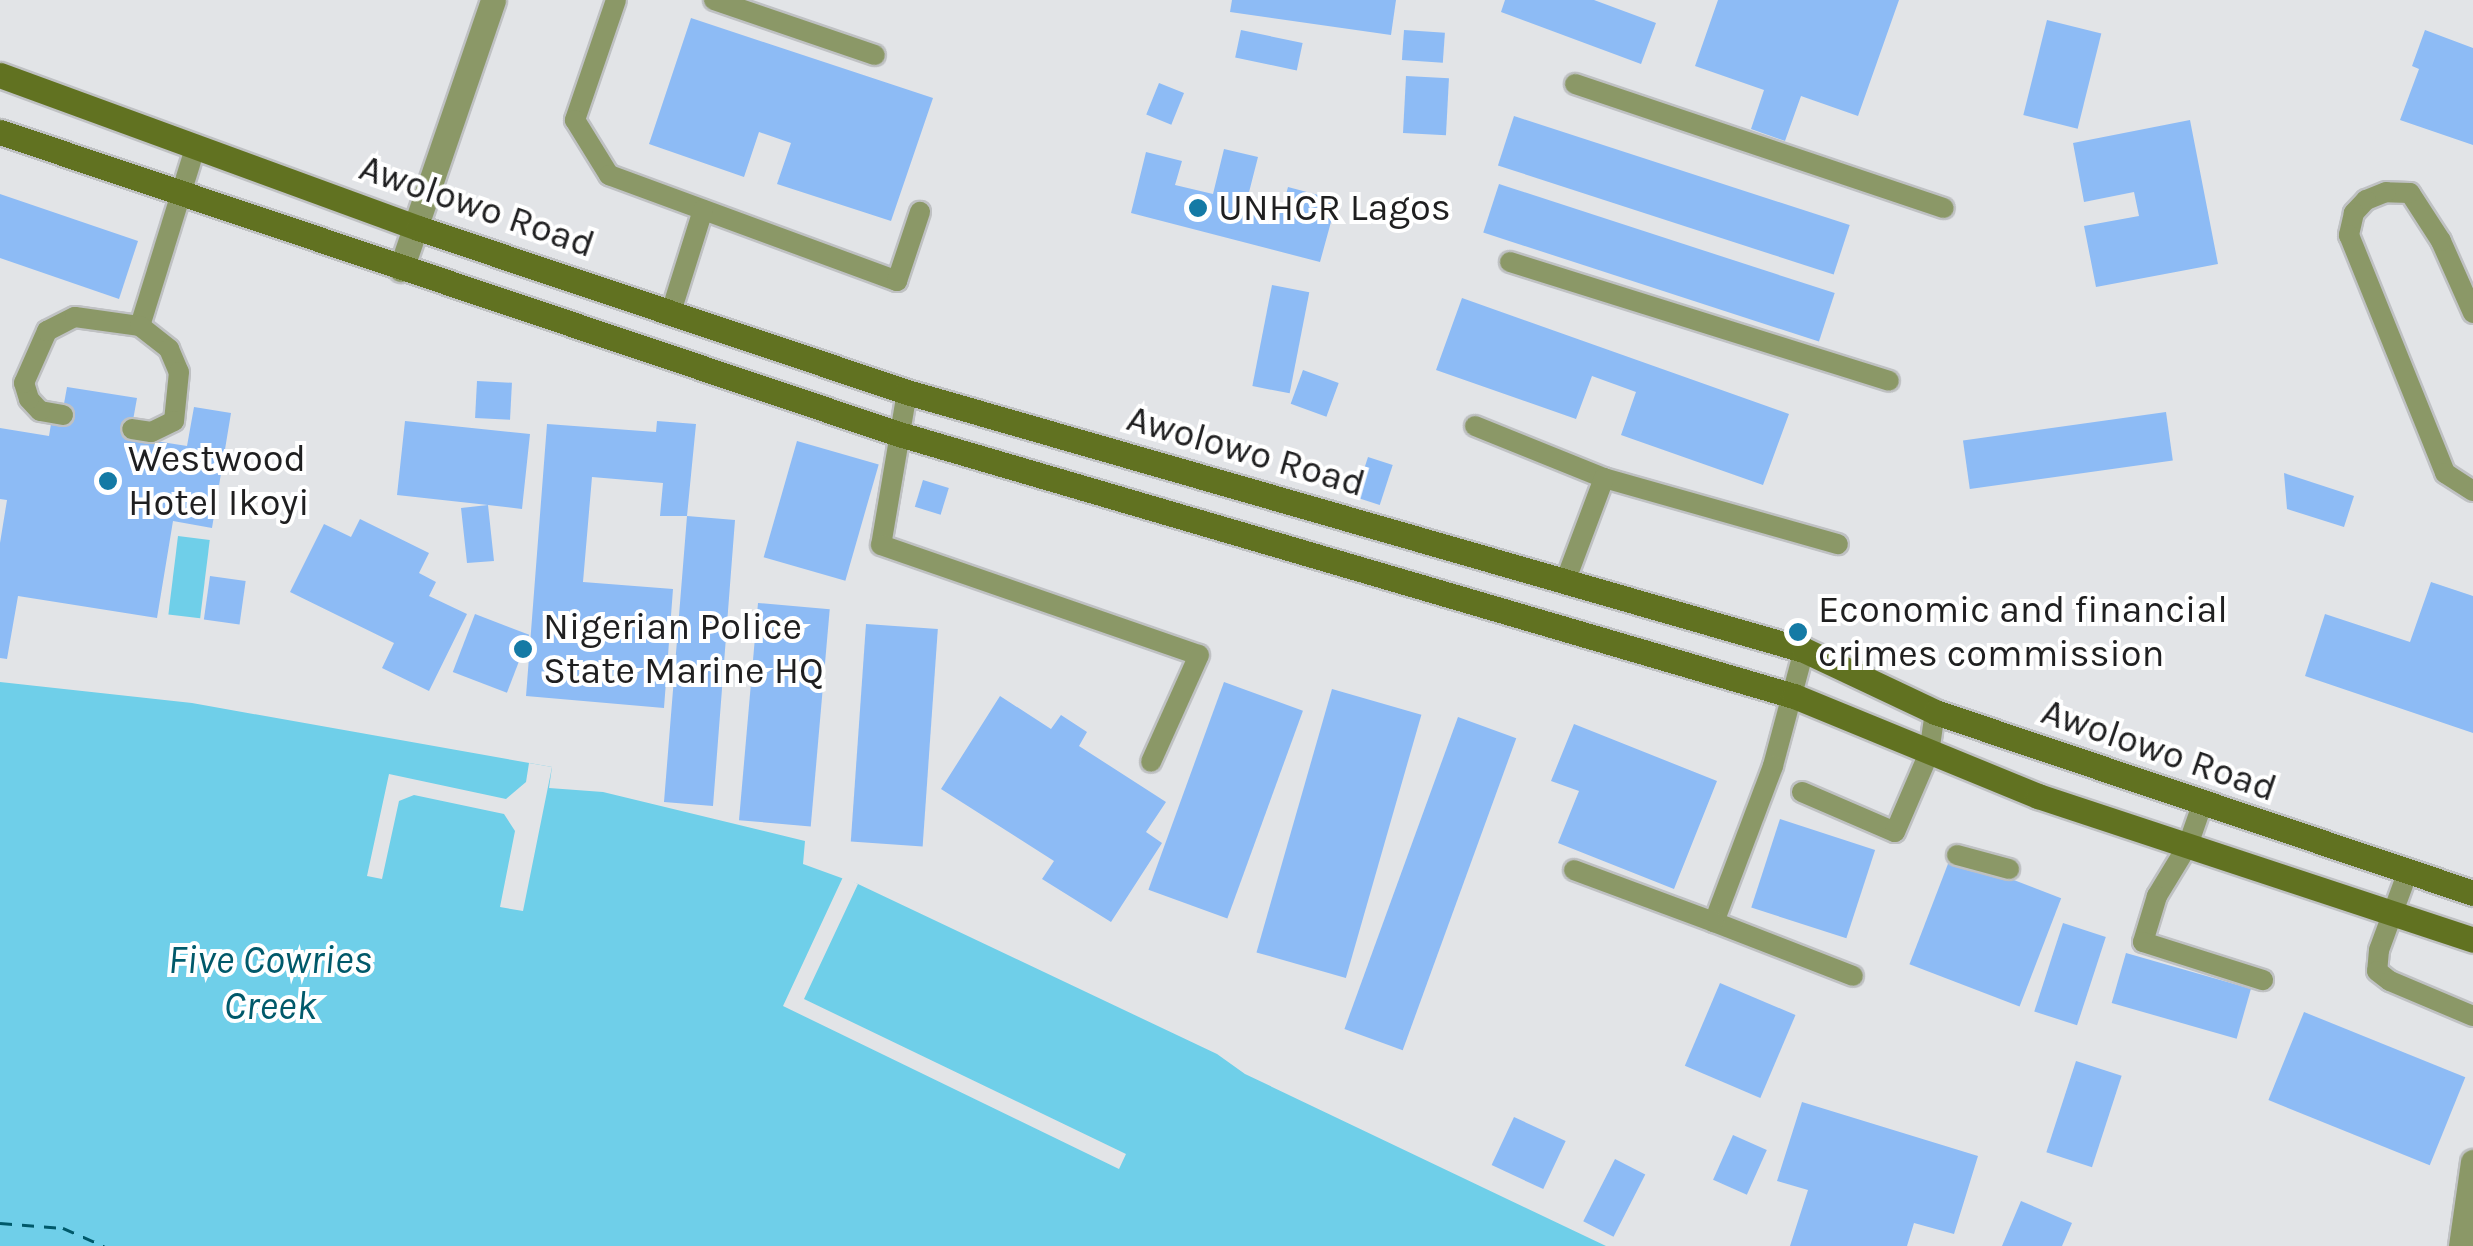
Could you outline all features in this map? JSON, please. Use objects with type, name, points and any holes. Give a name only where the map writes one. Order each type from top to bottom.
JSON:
[{"type":"main road","name":"Awolowo Road","points":[[0,75],[418,228],[907,392],[1804,650],[1935,712],[2407,874],[2473,893]]},
{"type":"main road","points":[[0,132],[900,434],[1794,696],[2038,796],[2473,940]]},
{"type":"street","points":[[401,269],[494,0]]},
{"type":"street","points":[[2461,1246],[2473,1162]]},
{"type":"lane","points":[[616,0],[575,120],[609,175],[897,281],[920,212]]},
{"type":"lane","points":[[714,0],[875,55]]},
{"type":"lane","points":[[1575,84],[1944,208]]},
{"type":"lane","points":[[140,326],[196,145]]},
{"type":"lane","points":[[2473,313],[2441,242],[2410,193],[2386,192],[2366,200],[2354,213],[2349,235],[2445,473],[2473,491]]},
{"type":"lane","points":[[671,312],[703,210]]},
{"type":"lane","points":[[1510,262],[1889,381]]},
{"type":"lane","points":[[63,415],[40,410],[29,399],[24,383],[47,332],[58,322],[75,317],[140,326],[168,349],[179,372],[174,421],[151,432],[132,428]]},
{"type":"lane","points":[[907,392],[881,544],[1199,656],[1151,762]]},
{"type":"lane","points":[[1475,426],[1604,478],[1838,544]]},
{"type":"lane","points":[[1565,582],[1604,478]]},
{"type":"lane","points":[[1714,922],[1773,766],[1804,650]]},
{"type":"lane","points":[[1802,792],[1896,832],[1928,753],[1935,712]]},
{"type":"lane","points":[[2202,805],[2188,846],[2157,896],[2143,942],[2264,980]]},
{"type":"lane","points":[[1957,855],[2009,869]]},
{"type":"lane","points":[[1574,870],[1853,976]]},
{"type":"lane","points":[[2407,874],[2391,913],[2376,971],[2390,981],[2473,1016]]},
{"type":"water","points":[[178,536],[210,540],[200,618],[168,614]]},
{"type":"water","name":"Five Cowries Creek","points":[[0,682],[192,703],[552,767],[549,788],[603,792],[805,841],[803,864],[858,884],[1217,1054],[1245,1074],[1606,1246],[0,1246]]},
{"type":"pier","points":[[529,763],[552,767],[523,911],[500,907],[515,831],[504,814],[414,795],[399,801],[382,879],[367,876],[389,774],[506,799],[526,782]]},
{"type":"pier","points":[[843,877],[858,884],[804,999],[1126,1154],[1119,1169],[783,1006]]},
{"type":"building","points":[[1232,0],[1396,0],[1391,35],[1230,12]]},
{"type":"building","points":[[1505,0],[1594,0],[1656,23],[1641,64],[1501,12]]},
{"type":"building","points":[[1718,0],[1899,0],[1858,116],[1801,96],[1785,141],[1751,129],[1764,90],[1695,66]]},
{"type":"building","points":[[691,18],[933,98],[891,221],[777,184],[791,143],[759,132],[744,177],[649,144]]},
{"type":"building","points":[[2047,20],[2101,34],[2078,129],[2023,115]]},
{"type":"building","points":[[1241,30],[1303,43],[1297,70],[1235,57]]},
{"type":"building","points":[[1404,30],[1445,33],[1443,63],[1402,60]]},
{"type":"building","points":[[2425,30],[2473,48],[2473,145],[2400,120],[2419,69],[2412,66]]},
{"type":"building","points":[[1406,76],[1449,78],[1446,135],[1403,133]]},
{"type":"building","points":[[1159,83],[1184,93],[1171,125],[1146,115]]},
{"type":"building","points":[[1514,116],[1850,225],[1834,275],[1498,165]]},
{"type":"building","points":[[2190,120],[2218,264],[2096,287],[2084,226],[2139,216],[2134,192],[2084,202],[2073,143]]},
{"type":"building","name":"UNHCR Lagos","points":[[1224,149],[1258,157],[1246,204],[1281,213],[1288,187],[1337,200],[1320,262],[1131,213],[1146,152],[1182,161],[1175,185],[1213,194]]},
{"type":"building","points":[[1499,184],[1835,293],[1819,342],[1483,233]]},
{"type":"building","points":[[0,194],[138,241],[119,299],[0,258]]},
{"type":"building","points":[[1272,285],[1309,292],[1290,393],[1252,386]]},
{"type":"building","points":[[1462,298],[1789,414],[1763,485],[1621,435],[1636,392],[1592,376],[1576,419],[1436,370]]},
{"type":"building","points":[[1303,370],[1339,383],[1326,417],[1291,404]]},
{"type":"building","points":[[477,381],[512,383],[510,420],[475,418]]},
{"type":"building","points":[[67,387],[137,398],[130,437],[187,446],[194,407],[231,413],[212,528],[173,521],[157,618],[18,596],[7,659],[0,658],[0,543],[7,500],[0,499],[0,428],[49,436],[51,424],[60,426]]},
{"type":"building","points":[[2166,412],[2173,461],[1970,489],[1963,441]]},
{"type":"building","points":[[405,421],[530,434],[522,509],[397,495]]},
{"type":"building","points":[[657,421],[696,424],[687,516],[660,516],[663,483],[592,477],[583,582],[673,589],[664,708],[526,696],[547,424],[656,432]]},
{"type":"building","points":[[797,441],[879,464],[845,581],[764,557]]},
{"type":"building","points":[[1368,457],[1393,465],[1380,505],[1355,497]]},
{"type":"building","points":[[2284,473],[2354,496],[2344,527],[2287,509]]},
{"type":"building","points":[[923,480],[949,488],[941,515],[915,507]]},
{"type":"building","points":[[488,505],[494,561],[467,563],[461,508]]},
{"type":"building","points":[[687,516],[735,520],[713,806],[664,802]]},
{"type":"building","points":[[360,519],[429,553],[419,573],[436,582],[429,596],[467,614],[429,691],[382,668],[394,643],[290,592],[324,524],[351,537]]},
{"type":"building","points":[[210,576],[246,581],[240,625],[204,620]]},
{"type":"building","points":[[2431,582],[2473,596],[2473,733],[2305,676],[2325,614],[2410,642]]},
{"type":"building","points":[[758,603],[830,609],[811,826],[739,820]]},
{"type":"building","points":[[475,614],[529,635],[507,693],[453,672]]},
{"type":"building","points":[[866,624],[938,629],[923,846],[851,841]]},
{"type":"building","points":[[1224,682],[1303,711],[1227,918],[1148,890]]},
{"type":"building","points":[[1332,689],[1421,715],[1346,978],[1256,952]]},
{"type":"building","points":[[1000,696],[1051,729],[1061,715],[1087,732],[1079,746],[1166,802],[1146,832],[1162,843],[1111,922],[1042,879],[1054,861],[941,789]]},
{"type":"building","points":[[1458,717],[1516,738],[1403,1050],[1344,1029]]},
{"type":"building","points":[[1574,724],[1717,781],[1674,889],[1558,843],[1579,791],[1551,781]]},
{"type":"building","points":[[1780,819],[1875,850],[1846,938],[1751,907]]},
{"type":"building","points":[[1951,856],[2061,898],[2020,1007],[1909,964]]},
{"type":"building","points":[[2063,923],[2106,937],[2077,1025],[2034,1011]]},
{"type":"building","points":[[2126,953],[2251,989],[2237,1039],[2112,1003]]},
{"type":"building","points":[[1720,983],[1795,1015],[1760,1098],[1685,1066]]},
{"type":"building","points":[[2304,1012],[2465,1077],[2430,1165],[2268,1100]]},
{"type":"building","points":[[2076,1061],[2122,1076],[2092,1167],[2046,1152]]},
{"type":"building","points":[[1802,1102],[1978,1156],[1954,1234],[1914,1223],[1907,1246],[1790,1246],[1808,1190],[1777,1181]]},
{"type":"building","points":[[1514,1117],[1566,1141],[1543,1189],[1492,1165]]},
{"type":"building","points":[[1733,1135],[1767,1150],[1747,1195],[1713,1180]]},
{"type":"building","points":[[1615,1159],[1645,1174],[1614,1237],[1583,1221]]},
{"type":"building","points":[[2021,1201],[2072,1223],[2062,1246],[2002,1246]]},
{"type":"ferry route","points":[[0,1223],[63,1228],[104,1246]]},
{"type":"place","name":"UNHCR Lagos","points":[[1198,208]]},
{"type":"place","name":"Westwood Hotel Ikoyi","points":[[108,481]]},
{"type":"place","name":"Economic and financial crimes commission","points":[[1798,632]]},
{"type":"place","name":"Nigerian Police State Marine HQ","points":[[523,649]]}]
